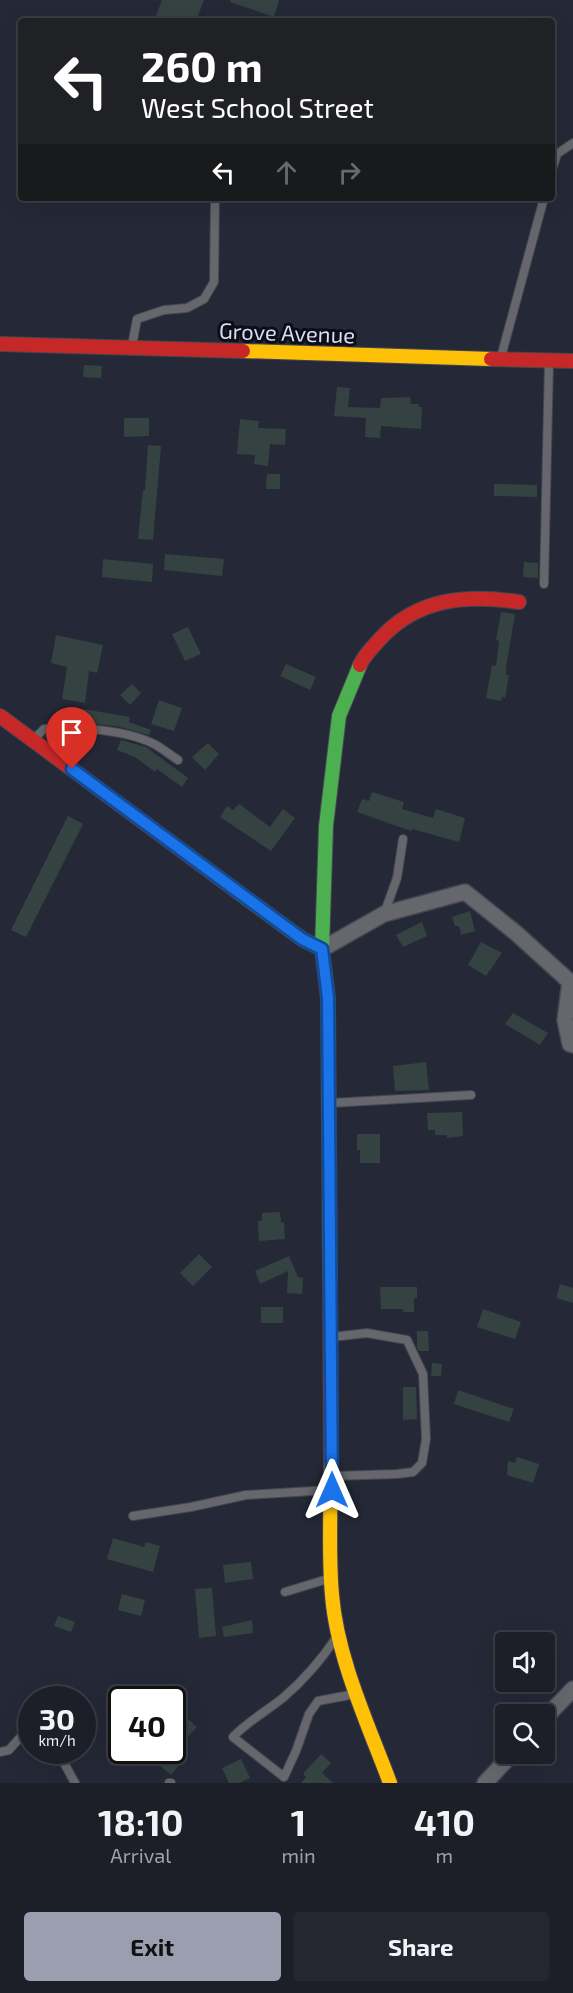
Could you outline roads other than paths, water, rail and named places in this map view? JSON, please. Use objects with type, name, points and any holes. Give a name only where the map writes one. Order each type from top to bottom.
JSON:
[{"type":"street","name":"Grove Avenue","points":[[0,344],[573,361]]},
{"type":"street","points":[[390,1783],[349,1670],[339,1635],[332,1595],[328,998],[322,949],[326,826],[339,716],[363,658],[390,628],[426,606],[454,599],[500,599],[519,602]]},
{"type":"street","points":[[0,716],[302,939],[322,949]]},
{"type":"street","points":[[322,949],[384,914],[465,892],[571,981],[565,1020],[570,1044],[573,1045]]},
{"type":"street","points":[[555,1708],[573,1689]]},
{"type":"street","points":[[485,1783],[503,1764]]},
{"type":"lane","points":[[555,158],[556,154],[573,143]]},
{"type":"lane","points":[[132,348],[137,319],[164,310],[188,308],[204,299],[214,282],[215,201]]},
{"type":"lane","points":[[501,359],[543,201]]},
{"type":"lane","points":[[544,584],[549,360]]},
{"type":"lane","points":[[33,740],[44,729],[97,730],[155,744],[178,760]]},
{"type":"lane","points":[[384,914],[397,878],[403,839]]},
{"type":"lane","points":[[329,1103],[471,1095]]},
{"type":"lane","points":[[331,1337],[367,1334],[407,1340],[423,1374],[426,1439],[422,1463],[412,1472],[332,1476]]},
{"type":"lane","points":[[133,1516],[246,1495],[332,1490]]},
{"type":"lane","points":[[285,1592],[332,1577]]},
{"type":"lane","points":[[339,1635],[314,1670],[283,1698],[245,1724],[233,1737],[284,1777],[309,1714],[318,1701],[358,1694]]},
{"type":"lane","points":[[0,1752],[9,1750],[18,1740]]},
{"type":"lane","points":[[65,1764],[75,1783]]}]
